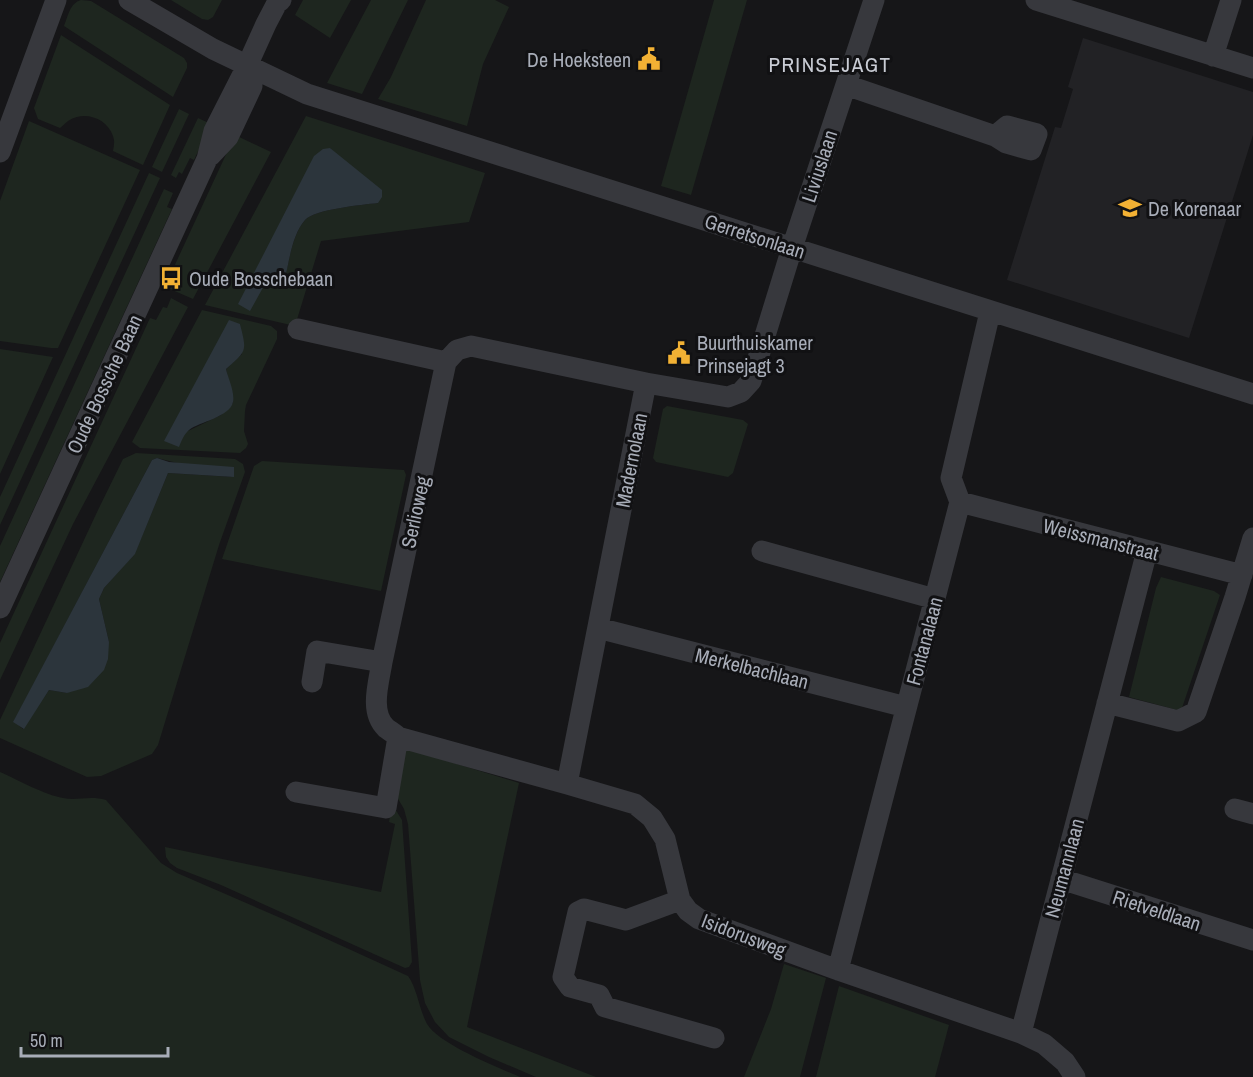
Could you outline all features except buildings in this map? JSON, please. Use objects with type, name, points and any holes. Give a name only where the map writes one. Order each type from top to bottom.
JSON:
[{"type":"street","points":[[0,152],[56,0]]},
{"type":"street","name":"Gerretsonlaan","points":[[129,0],[213,49],[307,94],[1253,394]]},
{"type":"street","name":"Oude Bossche Baan","points":[[0,608],[207,159],[228,137],[253,69],[266,24],[280,0]]},
{"type":"street","name":"Oude Bossche Baan","points":[[253,69],[289,10],[291,0]]},
{"type":"street","name":"Liviuslaan","points":[[792,248],[874,0]]},
{"type":"street","points":[[1214,56],[1231,0]]},
{"type":"street","points":[[1048,2],[1253,68]]},
{"type":"street","points":[[846,85],[995,136]]},
{"type":"street","points":[[298,329],[446,362],[457,350],[471,346],[646,383],[728,397],[741,393],[751,381],[792,248]]},
{"type":"street","points":[[960,502],[951,478],[990,312]]},
{"type":"street","name":"Serlioweg","points":[[376,703],[382,662],[446,362]]},
{"type":"street","name":"Madernolaan","points":[[567,784],[646,383]]},
{"type":"street","name":"Weissmanstraat","points":[[960,502],[1242,575]]},
{"type":"street","name":"Fontanalaan","points":[[838,970],[960,502]]},
{"type":"street","points":[[1107,703],[1178,721],[1196,712],[1253,538]]},
{"type":"street","points":[[762,551],[935,599]]},
{"type":"street","name":"Neumannlaan","points":[[1021,1033],[1147,551]]},
{"type":"street","name":"Merkelbachlaan","points":[[598,628],[906,707]]},
{"type":"street","points":[[312,682],[317,651],[382,662]]},
{"type":"street","name":"Isidorusweg","points":[[376,703],[378,716],[385,727],[399,737],[635,804],[652,818],[665,839],[680,900],[688,911],[699,919],[1021,1033],[1044,1044],[1065,1062],[1075,1077]]},
{"type":"street","points":[[296,792],[386,808],[399,737]]},
{"type":"street","name":"Rietveldlaan","points":[[1061,879],[1253,940]]},
{"type":"street","points":[[680,900],[626,920],[584,909],[578,912],[563,977],[570,987],[598,995],[605,1007],[714,1038]]},
{"type":"shaded area","points":[[81,0],[91,1],[184,58],[187,68],[173,97],[64,26],[72,7]]},
{"type":"shaded area","points":[[171,0],[222,0],[213,17],[208,20],[202,19]]},
{"type":"shaded area","points":[[303,0],[351,0],[330,38],[295,15]]},
{"type":"shaded area","points":[[371,0],[408,0],[362,94],[327,83]]},
{"type":"shaded area","points":[[426,0],[495,0],[509,7],[483,64],[467,126],[378,99],[391,77]]},
{"type":"shaded area","points":[[714,0],[747,0],[691,195],[661,186]]},
{"type":"shaded area","points":[[61,35],[170,105],[143,165],[113,151],[113,136],[100,120],[81,116],[68,121],[60,128],[38,119],[34,108]]},
{"type":"shaded area","name":"De Korenaar","points":[[1083,38],[1253,92],[1253,135],[1189,338],[1007,280],[1055,127],[1061,128],[1073,89],[1068,87]]},
{"type":"shaded area","points":[[179,109],[189,114],[162,172],[152,167]]},
{"type":"shaded area","points":[[306,116],[485,173],[469,222],[321,241],[295,326],[205,305]],"holes":[[[330,148],[378,203],[328,210],[310,216],[305,220],[295,238],[286,273],[265,284]]]},
{"type":"shaded area","points":[[198,118],[211,124],[194,160],[190,158],[182,174],[179,172],[176,178],[171,175]]},
{"type":"shaded area","points":[[29,121],[140,170],[58,348],[0,341],[0,201]]},
{"type":"shaded area","points":[[235,135],[271,152],[193,299],[170,289],[178,272],[173,269]]},
{"type":"shaded area","points":[[330,148],[382,190],[382,197],[378,203],[328,210],[305,220],[295,238],[286,274],[265,284],[250,311],[238,304],[314,156],[323,149]]},
{"type":"shaded area","points":[[149,173],[160,178],[0,525],[0,497]]},
{"type":"shaded area","points":[[164,189],[173,193],[167,207],[172,209],[0,582],[0,546]]},
{"type":"shaded area","points":[[171,298],[188,307],[73,524],[0,680],[0,643],[150,318],[156,320],[163,307],[167,308]]},
{"type":"shaded area","points":[[202,310],[271,326],[277,331],[277,339],[246,405],[244,431],[248,444],[240,453],[140,448],[132,442]],"holes":[[[240,324],[242,354],[226,369],[233,403],[221,415],[188,431]]]},
{"type":"shaded area","points":[[229,320],[240,324],[244,340],[242,354],[226,369],[233,394],[231,407],[226,412],[189,430],[179,447],[164,441]]},
{"type":"shaded area","points":[[0,349],[53,357],[0,474]]},
{"type":"shaded area","points":[[667,406],[743,420],[748,424],[733,473],[728,477],[656,462],[653,458],[663,409]]},
{"type":"shaded area","points":[[136,453],[235,459],[243,464],[245,472],[219,545],[158,745],[152,754],[101,776],[87,777],[0,738],[0,720],[123,459]],"holes":[[[157,458],[234,477],[168,473],[135,553],[104,588],[99,599],[109,642],[67,693],[49,690],[23,729],[14,721],[152,460]]]},
{"type":"shaded area","points":[[157,458],[169,462],[234,467],[234,477],[168,473],[135,554],[104,588],[99,599],[109,642],[108,659],[104,670],[88,687],[67,693],[49,690],[24,729],[13,722],[152,460]]},
{"type":"shaded area","points":[[262,461],[404,470],[406,475],[381,591],[222,559],[254,466]]},
{"type":"shaded area","points":[[1161,577],[1214,591],[1220,595],[1181,711],[1129,697],[1156,588]]},
{"type":"shaded area","points":[[405,748],[519,783],[467,1027],[596,1077],[536,1077],[449,1037],[435,1022],[425,1003],[420,980],[408,824],[404,809],[394,792]]},
{"type":"shaded area","points":[[0,772],[56,796],[68,799],[106,800],[161,863],[177,873],[408,976],[414,986],[424,1018],[433,1032],[469,1054],[520,1077],[0,1077]]},
{"type":"shaded area","points":[[392,804],[402,820],[412,962],[409,967],[405,968],[221,885],[177,868],[166,857],[165,847],[381,892],[395,824],[389,822]]},
{"type":"shaded area","points":[[784,964],[826,978],[800,1077],[744,1077],[771,1009]]},
{"type":"shaded area","points":[[839,986],[949,1025],[935,1077],[816,1077]]},
{"type":"place","name":"De Hoeksteen","points":[[649,59]]},
{"type":"place","name":"De Korenaar","points":[[1130,208]]},
{"type":"place","name":"Oude Bosschebaan","points":[[171,278]]},
{"type":"place","name":"Buurthuiskamer Prinsejagt 3","points":[[679,353]]},
{"type":"district","name":"PRINSEJAGT","points":[[830,64]]}]
